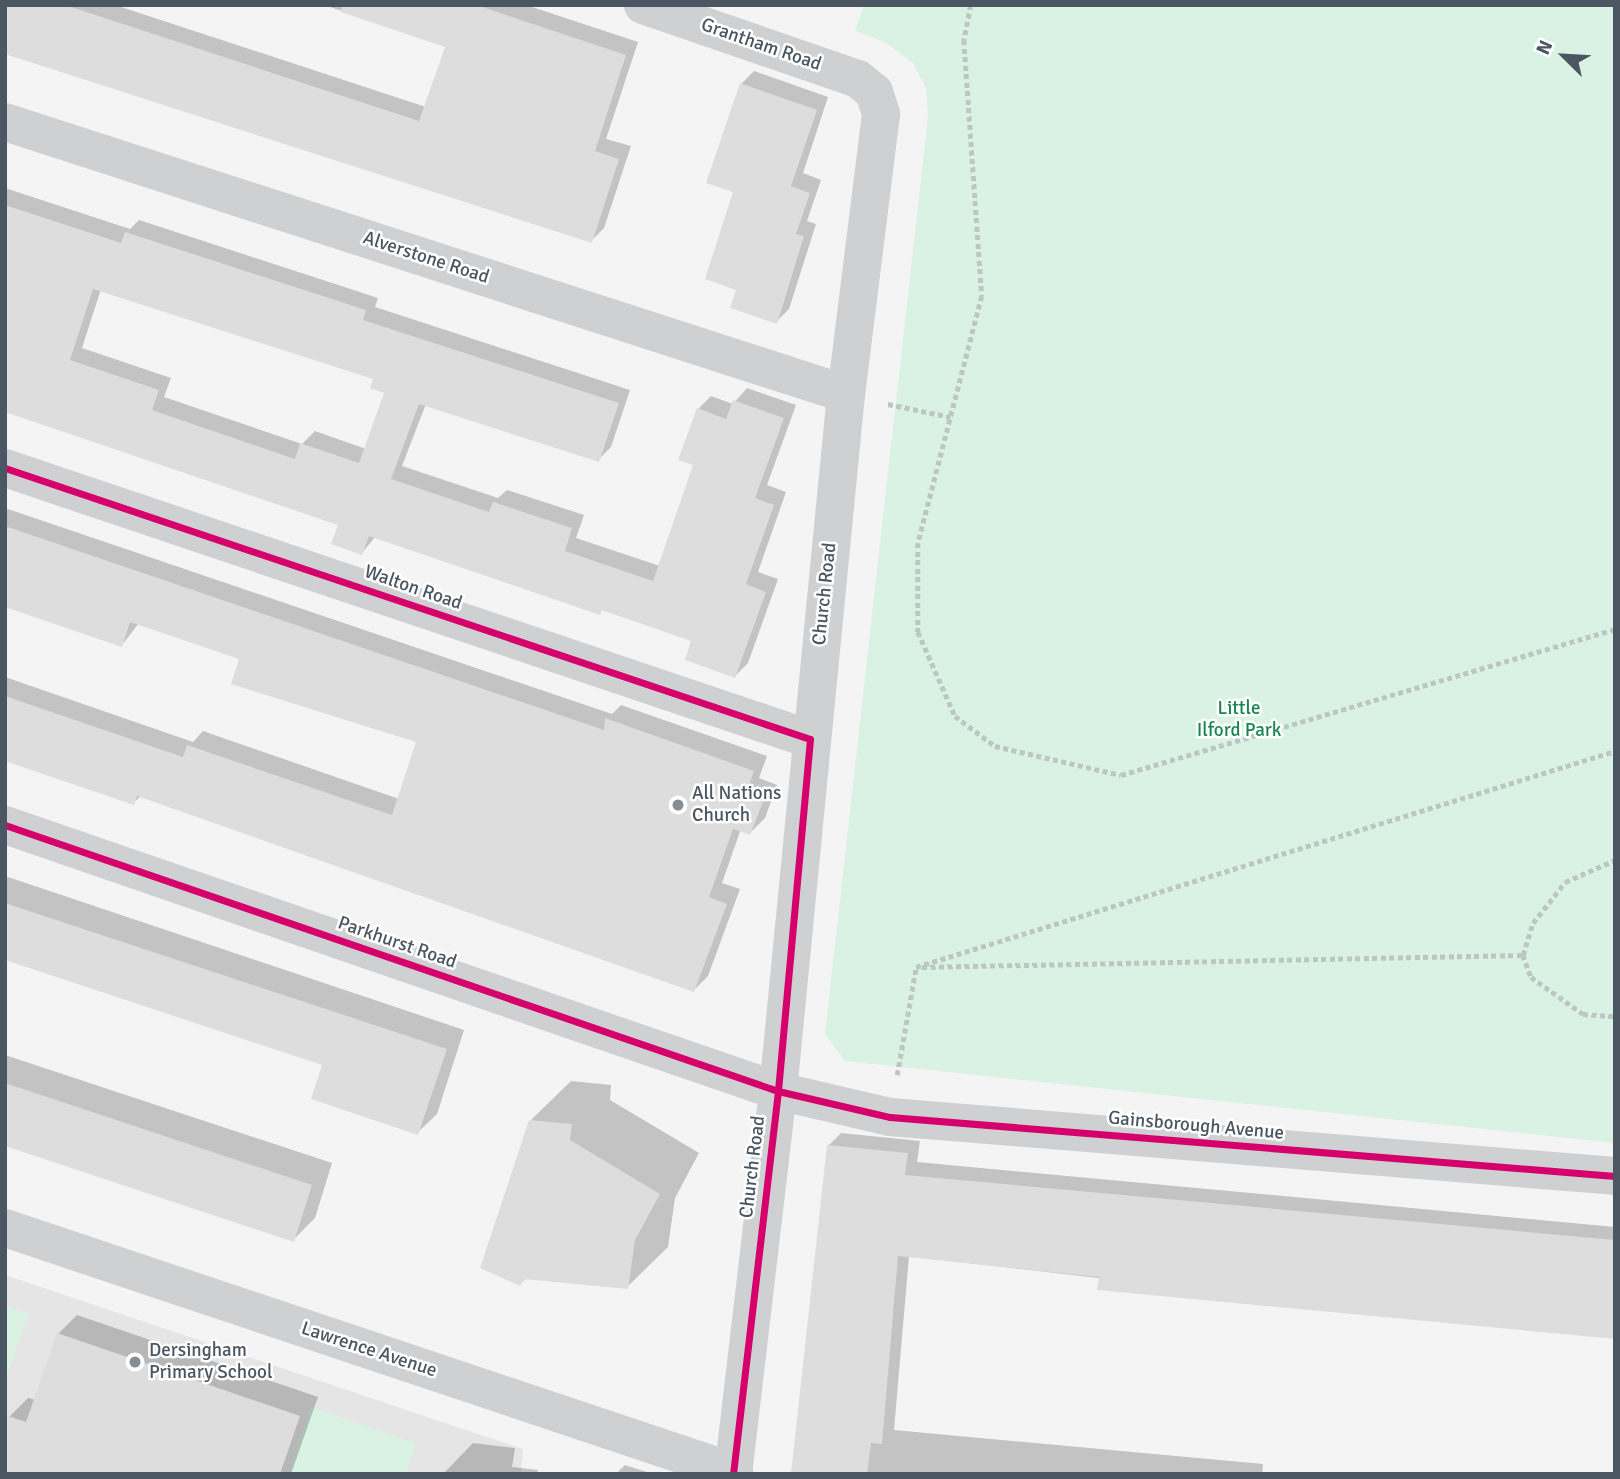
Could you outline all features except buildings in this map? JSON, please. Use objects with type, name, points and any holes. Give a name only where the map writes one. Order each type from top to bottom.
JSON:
[{"type":"street","name":"Grantham Road","points":[[643,5],[705,15],[858,79],[874,92]]},
{"type":"street","name":"Church Road","points":[[734,1473],[778,1091],[810,739],[846,394],[881,114],[874,92]]},
{"type":"street","name":"Alverstone Road","points":[[5,122],[846,394]]},
{"type":"street","name":"Walton Road","points":[[5,468],[810,739]]},
{"type":"street","name":"Parkhurst Road","points":[[5,825],[778,1091]]},
{"type":"street","name":"Gainsborough Avenue","points":[[778,1091],[890,1117],[1615,1177]]},
{"type":"street","name":"Lawrence Avenue","points":[[5,1228],[734,1473]]},
{"type":"path","points":[[971,5],[964,40],[982,296],[918,543],[918,632],[955,716],[995,746],[1121,775],[1615,629]]},
{"type":"path","points":[[896,406],[951,417]]},
{"type":"path","points":[[916,967],[1615,751]]},
{"type":"path","points":[[1615,860],[1565,882],[1533,923],[1523,955],[1531,977],[1583,1014],[1615,1016]]},
{"type":"path","points":[[916,967],[1523,955]]},
{"type":"path","points":[[890,1117],[916,967]]},
{"type":"shaded area","name":"Dersingham Primary School","points":[[5,1275],[523,1449],[521,1474],[5,1474]]},
{"type":"green space","name":"Little Ilford Park","points":[[864,5],[1615,5],[1615,1143],[845,1061],[825,1034],[928,117],[926,88],[913,63],[885,42],[855,31]]},
{"type":"green space","points":[[5,1306],[29,1313],[5,1382]]},
{"type":"green space","points":[[311,1407],[416,1443],[406,1474],[289,1474]]},
{"type":"cycle path","points":[[5,468],[810,739],[778,1091],[733,1474]]},
{"type":"cycle path","points":[[5,825],[778,1091],[890,1117],[1615,1176]]},
{"type":"place","name":"All Nations Church","points":[[678,805]]},
{"type":"place","name":"Dersingham Primary School","points":[[135,1362]]}]
